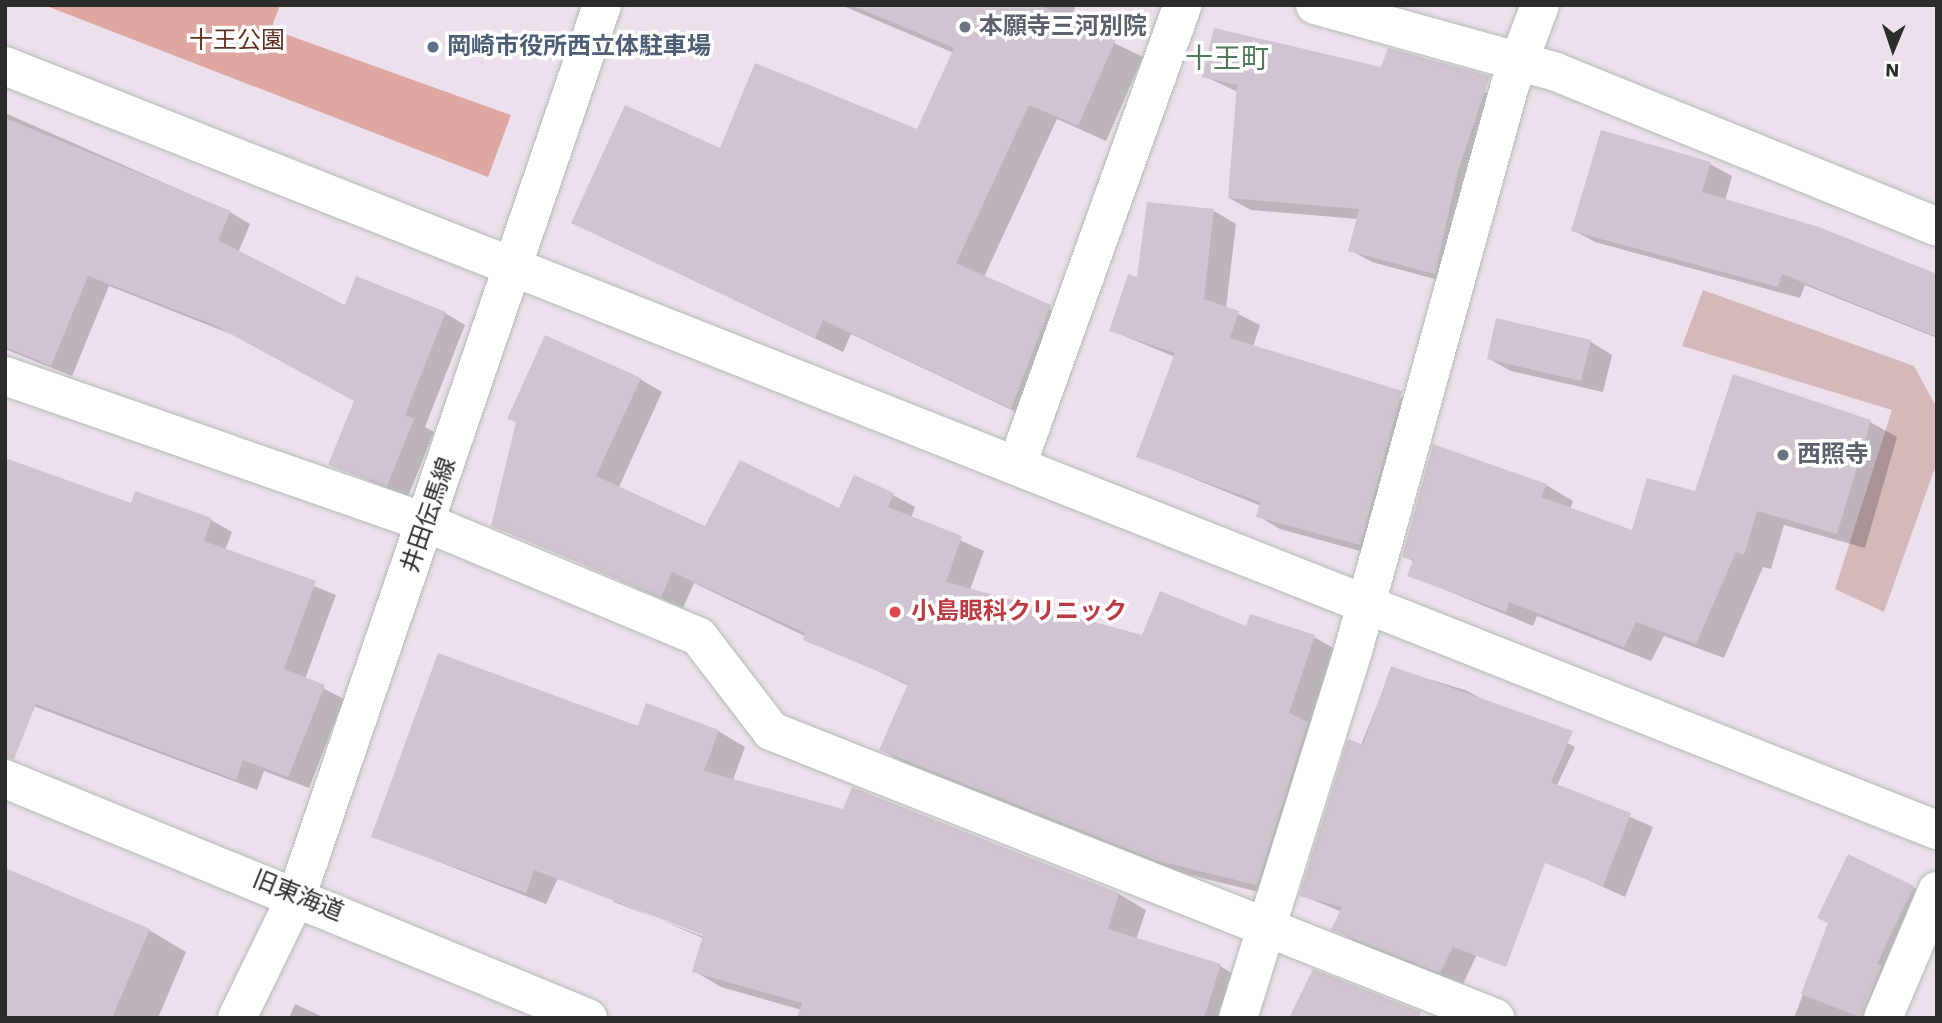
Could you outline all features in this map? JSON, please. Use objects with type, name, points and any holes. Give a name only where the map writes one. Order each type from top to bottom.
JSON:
[{"type":"street","name":"井田伝馬線","points":[[237,1018],[297,895],[427,523],[602,5]]},
{"type":"street","points":[[1017,465],[1183,5]]},
{"type":"street","points":[[1315,5],[1521,60],[1937,227]]},
{"type":"street","points":[[1238,1018],[1364,603],[1521,60],[1540,5]]},
{"type":"street","points":[[5,66],[1937,830]]},
{"type":"street","points":[[5,376],[427,523],[699,637],[771,731],[1495,1018]]},
{"type":"street","name":"旧東海道","points":[[5,779],[297,895],[588,1018]]},
{"type":"street","points":[[1883,1018],[1937,891]]},
{"type":"green space","name":"十王公園","points":[[44,5],[280,5],[271,29],[511,115],[488,177]]},
{"type":"shaded area","points":[[1703,290],[1914,366],[1937,408],[1937,462],[1884,612],[1835,589],[1892,410],[1682,346]]},
{"type":"building","points":[[851,5],[1038,5],[1116,39],[1078,126],[1029,105],[956,263],[1051,305],[1011,409],[823,320],[815,338],[571,223],[625,105],[720,148],[755,63],[917,129],[954,48]]},
{"type":"building","points":[[1214,28],[1381,67],[1388,48],[1490,76],[1458,171],[1435,274],[1348,251],[1359,209],[1228,198],[1237,85],[1202,77]]},
{"type":"building","points":[[5,118],[231,211],[218,240],[345,305],[356,276],[446,312],[405,415],[414,419],[387,486],[328,465],[354,401],[214,325],[88,276],[51,366],[5,347]]},
{"type":"building","points":[[1601,130],[1711,162],[1702,192],[1819,227],[1937,274],[1937,337],[1782,274],[1778,287],[1571,231]]},
{"type":"building","points":[[1147,202],[1214,209],[1204,299],[1239,311],[1230,338],[1402,391],[1360,545],[1256,517],[1260,502],[1136,457],[1175,353],[1109,331],[1128,274],[1137,277]]},
{"type":"building","points":[[1496,318],[1591,340],[1581,381],[1487,359]]},
{"type":"building","points":[[545,335],[641,378],[596,476],[705,526],[740,460],[839,508],[854,475],[894,493],[888,507],[962,536],[946,582],[1142,635],[1160,591],[1246,626],[1250,614],[1315,635],[1289,713],[1308,722],[1257,885],[1158,861],[879,750],[908,684],[803,640],[805,633],[672,572],[661,597],[491,526],[516,422],[507,419]]},
{"type":"building","points":[[1733,374],[1871,420],[1837,534],[1757,511],[1744,555],[1736,552],[1696,644],[1636,622],[1624,647],[1509,602],[1506,612],[1407,576],[1413,560],[1402,557],[1433,444],[1547,484],[1541,497],[1632,530],[1647,478],[1695,491]]},
{"type":"building","points":[[5,458],[131,503],[135,491],[212,518],[204,541],[316,581],[284,669],[325,685],[288,777],[243,760],[236,780],[36,704],[14,759],[5,758]]},
{"type":"building","points":[[438,653],[638,726],[646,703],[719,730],[704,771],[843,809],[852,787],[1119,893],[1108,929],[1221,964],[1204,1018],[797,1018],[802,1003],[692,972],[703,935],[534,870],[526,893],[371,837]]},
{"type":"building","points":[[1391,666],[1573,731],[1551,782],[1631,813],[1603,886],[1545,863],[1506,967],[1453,947],[1440,973],[1331,930],[1342,907],[1299,896],[1348,739],[1363,745]]},
{"type":"building","points":[[1848,854],[1914,886],[1877,964],[1882,965],[1862,1018],[1801,994],[1828,923],[1817,918]]},
{"type":"building","points":[[5,868],[150,929],[112,1018],[5,1018]]},
{"type":"building","points":[[1313,969],[1421,1012],[1419,1018],[1289,1018]]},
{"type":"place","name":"本願寺三河別院","points":[[965,27]]},
{"type":"place","name":"岡崎市役所西立体駐車場","points":[[433,47]]},
{"type":"place","name":"西照寺","points":[[1783,455]]},
{"type":"place","name":"小島眼科クリニック","points":[[895,612]]},
{"type":"district","name":"十王町","points":[[1227,59]]}]
